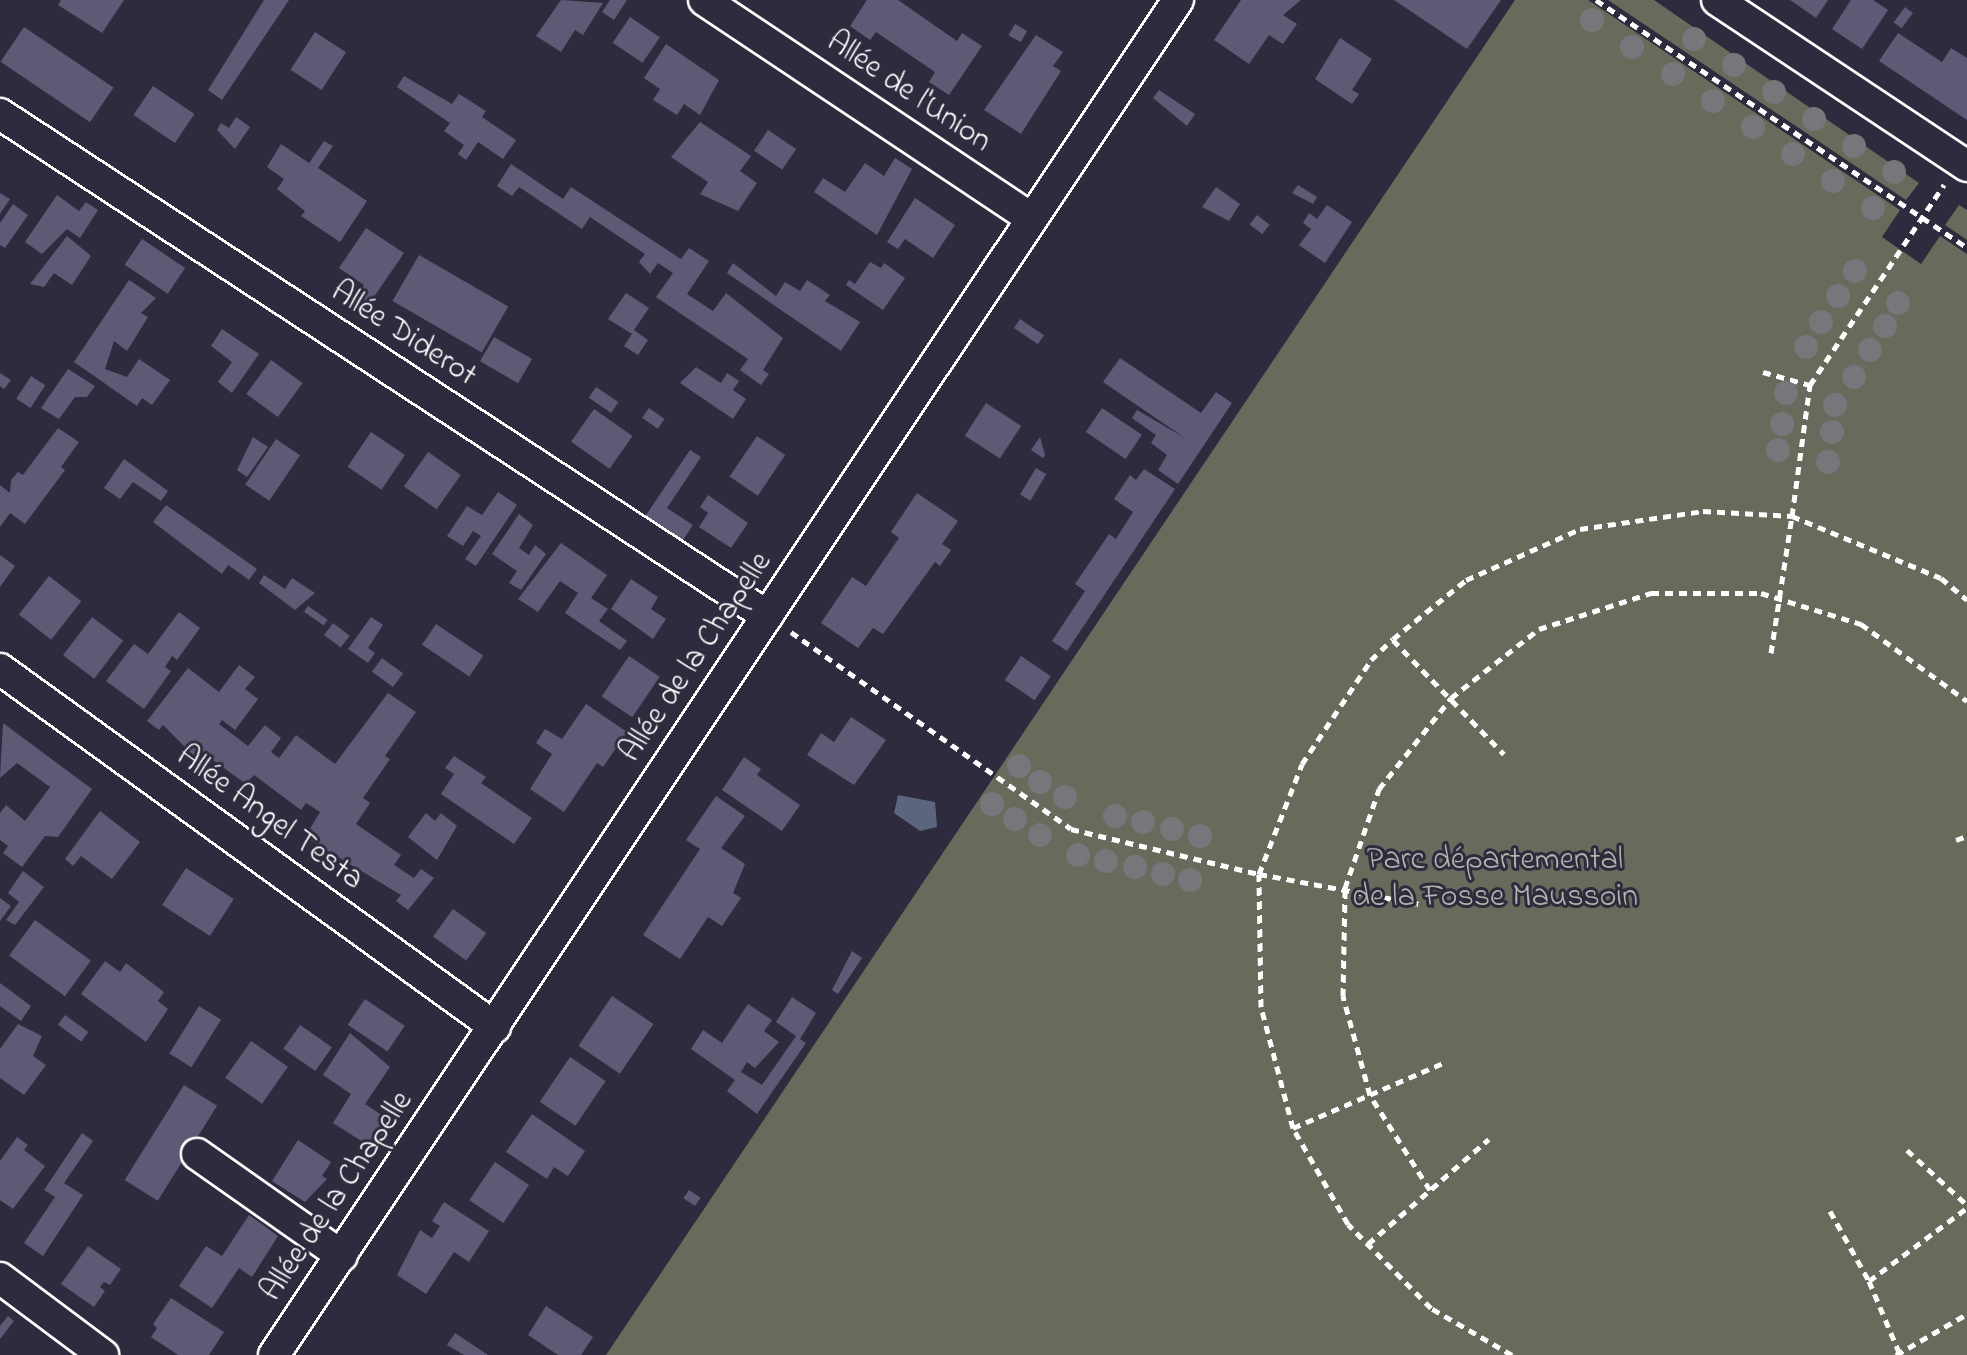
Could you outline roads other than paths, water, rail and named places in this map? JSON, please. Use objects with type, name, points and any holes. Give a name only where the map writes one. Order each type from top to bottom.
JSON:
[{"type":"street","name":"Allée de l'Union","points":[[704,0],[1032,219]]},
{"type":"street","name":"Allée de la Chapelle","points":[[274,1355],[1178,0]]},
{"type":"street","points":[[1717,0],[1964,163]]},
{"type":"street","name":"Allée Diderot","points":[[0,114],[767,616]]},
{"type":"street","name":"Allée Angel Testa","points":[[0,669],[495,1027]]},
{"type":"street","points":[[197,1154],[342,1256]]},
{"type":"street","points":[[0,1278],[103,1355]]},
{"type":"water","points":[[898,795],[935,802],[937,827],[920,831],[894,813]]},
{"type":"park label","name":"Parc départemental de la Fosse Maussoin","points":[[1495,880]]}]
